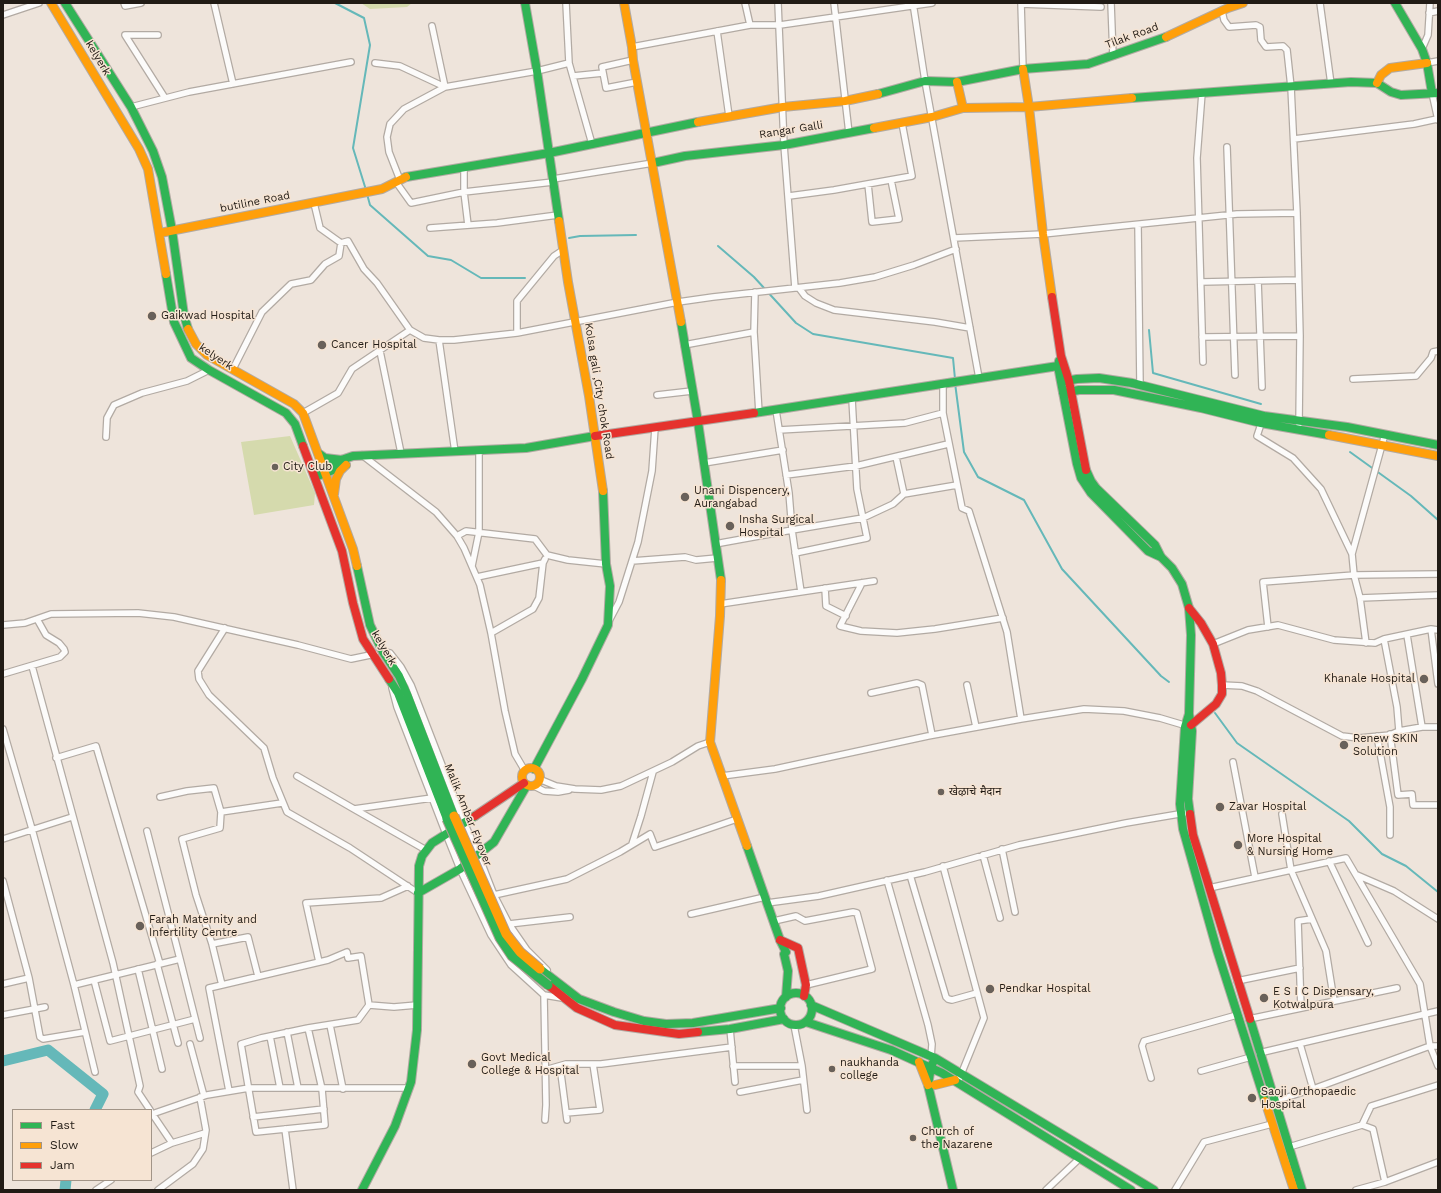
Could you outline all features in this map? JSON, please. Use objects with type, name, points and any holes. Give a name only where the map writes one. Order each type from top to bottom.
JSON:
[{"type":"street","points":[[3,15],[39,3]]},
{"type":"street","name":"kelyerk","points":[[51,3],[139,149],[148,169],[174,322],[180,337],[191,358],[209,370],[286,413],[296,424],[342,551],[353,603],[363,640],[392,684]]},
{"type":"street","points":[[65,3],[131,107],[153,151],[162,176],[172,230],[184,315],[189,333],[196,344],[207,354],[294,404],[303,414],[338,392],[352,369],[410,330]]},
{"type":"street","points":[[124,3],[125,6],[141,3]]},
{"type":"street","points":[[214,3],[233,84]]},
{"type":"street","name":"Kolsa gali ,City chok Road","points":[[525,3],[537,71],[568,282],[595,436],[604,500],[606,564],[610,586],[608,625],[542,756],[529,770]]},
{"type":"street","points":[[566,3],[569,64],[592,144]]},
{"type":"street","points":[[624,3],[633,60],[648,133],[678,302],[698,422],[721,581],[710,742],[780,940],[786,952],[784,954],[788,970],[786,997],[781,1008],[781,1012],[787,1022],[798,1025],[806,1022],[811,1014],[812,1005]]},
{"type":"street","points":[[745,3],[750,26]]},
{"type":"street","points":[[778,3],[784,145],[797,288],[816,303],[834,310],[936,322],[970,328]]},
{"type":"street","points":[[834,3],[849,133]]},
{"type":"street","points":[[632,47],[750,26],[780,25],[914,4],[932,3]]},
{"type":"street","points":[[1111,3],[1113,56]]},
{"type":"street","name":"Tilak Road","points":[[648,133],[729,116],[783,107],[845,101],[868,97],[925,81],[958,82],[1023,69],[1088,64],[1164,38],[1243,3]]},
{"type":"street","points":[[1320,3],[1331,84]]},
{"type":"street","points":[[1294,139],[1438,120],[1435,93],[1422,49],[1395,3]]},
{"type":"street","points":[[1422,49],[1428,35],[1430,3]]},
{"type":"street","points":[[914,4],[925,81],[980,378]]},
{"type":"street","points":[[1101,7],[1021,4],[1023,69],[1061,356],[1067,393],[1086,468],[1091,481],[1155,545],[1161,557],[1172,568],[1182,584],[1189,608],[1191,635],[1189,714],[1180,804],[1186,813],[1249,1019],[1255,1055]]},
{"type":"street","points":[[1222,11],[1224,20],[1229,27],[1256,25],[1260,27],[1261,40],[1266,46],[1283,46],[1287,50],[1291,87],[1297,213],[1300,336],[1299,424]]},
{"type":"street","points":[[1429,13],[1438,11]]},
{"type":"street","points":[[432,26],[445,87]]},
{"type":"street","points":[[717,32],[729,116]]},
{"type":"street","points":[[158,35],[125,35],[165,98]]},
{"type":"street","points":[[633,60],[602,67],[603,73],[606,88],[637,82]]},
{"type":"street","points":[[1435,93],[1397,94],[1377,83],[1381,75],[1390,68],[1438,61]]},
{"type":"street","points":[[131,107],[189,92],[350,62]]},
{"type":"street","points":[[375,63],[400,66],[445,87]]},
{"type":"street","points":[[569,64],[445,87],[404,109],[390,124],[387,137],[389,152],[398,181],[411,203],[464,192],[553,180],[653,163]]},
{"type":"street","points":[[573,76],[603,73]]},
{"type":"street","points":[[958,82],[962,108]]},
{"type":"street","name":"Rangar Galli","points":[[653,163],[685,156],[784,145],[932,117],[962,108],[1029,107],[1351,82],[1377,83]]},
{"type":"street","points":[[1202,93],[1197,158],[1200,218],[1203,362]]},
{"type":"street","points":[[789,196],[912,176],[902,123]]},
{"type":"street","name":"butiline Road","points":[[160,233],[382,189],[407,176],[549,153],[648,133]]},
{"type":"street","points":[[1227,147],[1235,375]]},
{"type":"street","points":[[464,166],[464,192],[468,225]]},
{"type":"street","points":[[868,184],[872,222],[899,219],[891,180]]},
{"type":"street","points":[[314,203],[320,228],[341,243]]},
{"type":"street","points":[[954,238],[1044,234],[1230,215],[1297,213]]},
{"type":"street","points":[[430,228],[497,223],[558,215]]},
{"type":"street","points":[[1138,225],[1140,385]]},
{"type":"street","points":[[341,243],[348,240],[364,269],[377,283],[410,330],[424,338],[439,340],[517,333],[678,302],[840,283],[875,276],[914,265],[956,249]]},
{"type":"street","points":[[233,369],[262,312],[290,284],[311,280],[325,264],[339,256],[341,243]]},
{"type":"street","points":[[517,333],[517,301],[554,256],[563,250]]},
{"type":"street","points":[[1201,282],[1298,280]]},
{"type":"street","points":[[1258,281],[1262,387]]},
{"type":"street","points":[[755,292],[754,332],[759,413]]},
{"type":"street","points":[[684,345],[754,332]]},
{"type":"street","points":[[1202,337],[1300,336]]},
{"type":"street","points":[[439,340],[455,452]]},
{"type":"street","points":[[380,351],[400,454]]},
{"type":"street","points":[[1353,379],[1416,376],[1431,358],[1433,352],[1438,351]]},
{"type":"street","points":[[1061,356],[1058,366],[1065,382]]},
{"type":"street","points":[[314,474],[344,462],[353,456],[526,448],[595,436],[852,399],[946,382],[1058,366]]},
{"type":"street","points":[[106,437],[107,418],[114,405],[142,393],[187,381],[209,370]]},
{"type":"street","points":[[1065,382],[1099,378],[1140,385],[1262,420]]},
{"type":"street","points":[[946,382],[943,413],[962,508],[969,511],[1007,632],[1021,719]]},
{"type":"street","points":[[1067,393],[1099,389],[1114,390],[1262,420],[1385,434],[1438,445]]},
{"type":"street","points":[[657,396],[692,390]]},
{"type":"street","points":[[795,553],[867,538],[857,489],[852,399]]},
{"type":"street","points":[[776,410],[789,493],[792,530],[801,592]]},
{"type":"street","points":[[779,430],[905,423],[943,413]]},
{"type":"street","name":"Malik Ambar Flyover","points":[[303,414],[353,549],[370,625],[383,652],[408,694],[454,816],[506,934],[520,952],[540,970],[549,975],[579,999],[644,1021],[666,1024],[693,1023],[781,1008]]},
{"type":"street","points":[[1262,420],[1257,436],[1293,458],[1321,489],[1352,554],[1354,575],[1360,598],[1366,643]]},
{"type":"street","points":[[1299,424],[1383,445],[1438,456]]},
{"type":"street","points":[[608,625],[619,602],[638,542],[652,471],[655,428]]},
{"type":"street","points":[[1352,554],[1385,434]]},
{"type":"street","points":[[786,475],[856,466],[948,444]]},
{"type":"street","points":[[704,463],[782,450]]},
{"type":"street","points":[[472,566],[479,532],[479,451]]},
{"type":"street","points":[[318,453],[326,458],[344,462]]},
{"type":"street","points":[[362,455],[436,512],[457,536],[472,566],[482,591],[505,711],[515,754],[529,770],[539,775],[531,783],[494,842],[460,869],[418,893]]},
{"type":"street","points":[[896,457],[904,494]]},
{"type":"street","points":[[333,496],[336,479],[344,462]]},
{"type":"street","points":[[715,544],[863,518],[894,504],[904,494],[957,485]]},
{"type":"street","points":[[457,536],[466,531],[535,539],[547,555],[568,560],[606,564]]},
{"type":"street","points":[[491,633],[533,609],[539,598],[544,563],[547,555]]},
{"type":"street","points":[[632,561],[685,557],[696,560],[717,558]]},
{"type":"street","points":[[344,563],[355,560]]},
{"type":"street","points":[[477,577],[544,563]]},
{"type":"street","points":[[1268,627],[1263,582],[1354,575],[1438,574]]},
{"type":"street","points":[[720,604],[874,581]]},
{"type":"street","points":[[862,583],[840,626],[853,630],[873,633],[897,632],[935,629],[1003,618]]},
{"type":"street","points":[[825,588],[826,606],[846,616]]},
{"type":"street","points":[[1360,598],[1438,595]]},
{"type":"street","points":[[1188,726],[1216,704],[1222,694],[1222,685],[1213,644],[1201,623],[1189,608]]},
{"type":"street","points":[[3,625],[25,624],[51,614],[138,613],[174,617],[225,628],[298,644],[351,659],[383,652],[390,653],[402,668],[411,685],[494,895],[509,924],[527,950],[547,969],[549,975]]},
{"type":"street","points":[[3,674],[32,666],[60,656],[65,652],[64,648],[59,643],[46,635],[37,619]]},
{"type":"street","points":[[1213,644],[1248,630],[1278,625],[1334,640],[1366,643],[1374,643],[1384,639],[1431,629],[1438,630]]},
{"type":"street","points":[[225,628],[198,671],[199,679],[209,695],[264,748],[286,812],[350,848],[418,893]]},
{"type":"street","points":[[1431,629],[1438,684]]},
{"type":"street","points":[[1407,635],[1422,727]]},
{"type":"street","points":[[1384,639],[1400,731]]},
{"type":"street","points":[[32,666],[115,975],[140,1086],[138,1092],[149,1109]]},
{"type":"street","points":[[871,693],[917,683],[922,685],[932,735]]},
{"type":"street","points":[[392,684],[397,707],[446,834],[460,869],[491,934],[511,965],[544,995],[563,998]]},
{"type":"street","name":"Malik Ambar Flyover","points":[[392,684],[398,694],[447,819],[500,938],[512,956],[577,1008],[615,1024],[644,1030],[679,1034],[730,1030],[784,1019]]},
{"type":"street","points":[[967,685],[976,727]]},
{"type":"street","points":[[1222,685],[1242,686],[1257,691],[1342,736],[1359,738],[1390,735],[1400,731],[1422,727],[1438,727]]},
{"type":"street","points":[[722,776],[775,769],[932,735],[1084,709],[1124,711],[1160,718],[1188,726]]},
{"type":"street","points":[[3,729],[32,829],[74,985],[95,1072]]},
{"type":"street","points":[[1390,734],[1398,795],[1412,794],[1413,805],[1438,805]]},
{"type":"street","points":[[1377,736],[1390,807],[1390,835]]},
{"type":"street","points":[[362,1190],[395,1126],[412,1082],[417,1030],[419,866],[422,856],[426,850],[432,843],[464,822],[531,783],[575,789],[601,790],[621,786],[653,772],[698,746],[710,742]]},
{"type":"street","points":[[56,758],[96,746],[159,964],[178,1043]]},
{"type":"street","points":[[1233,762],[1255,878]]},
{"type":"street","points":[[529,770],[522,777],[544,791],[558,792],[575,789]]},
{"type":"street","points":[[632,844],[653,772]]},
{"type":"street","points":[[297,776],[426,850]]},
{"type":"street","points":[[160,797],[187,791],[214,788],[221,812],[220,828],[182,839],[196,895],[212,944],[222,984]]},
{"type":"street","points":[[354,809],[432,798]]},
{"type":"street","points":[[221,812],[282,803]]},
{"type":"street","points":[[691,914],[766,900],[818,896],[910,875],[1019,845],[1118,824],[1186,813]]},
{"type":"street","points":[[1186,813],[1183,829],[1217,950],[1237,1015],[1255,1055],[1270,1103],[1289,1147],[1302,1190]]},
{"type":"street","points":[[1282,814],[1291,870],[1326,951],[1334,1001]]},
{"type":"street","points":[[3,839],[72,817]]},
{"type":"street","points":[[494,895],[567,879],[650,834],[656,847],[737,819]]},
{"type":"street","points":[[147,831],[200,1038]]},
{"type":"street","points":[[1002,849],[1015,912]]},
{"type":"street","points":[[983,854],[1000,918]]},
{"type":"street","points":[[1209,888],[1346,858],[1420,984],[1430,1046],[1438,1066]]},
{"type":"street","points":[[1329,861],[1368,943]]},
{"type":"street","points":[[932,1085],[956,1081],[961,1073],[984,1018],[943,866]]},
{"type":"street","points":[[910,875],[946,997],[952,1000],[977,993]]},
{"type":"street","points":[[1356,875],[1394,891],[1438,919]]},
{"type":"street","points":[[887,880],[928,1025],[933,1057],[931,1067],[931,1096],[953,1190]]},
{"type":"street","points":[[3,882],[29,978],[40,1037],[43,1039],[86,1032]]},
{"type":"street","points":[[319,962],[306,903],[382,898],[408,886]]},
{"type":"street","points":[[774,922],[796,916],[805,921],[853,912],[857,914],[872,969],[806,985]]},
{"type":"street","points":[[509,924],[570,917]]},
{"type":"street","points":[[1301,1008],[1298,921],[1312,919]]},
{"type":"street","points":[[212,944],[248,938],[258,976]]},
{"type":"street","points":[[780,940],[798,948],[806,985],[804,996]]},
{"type":"street","points":[[229,1091],[209,988],[319,962],[348,952],[348,958],[361,956],[369,1005],[358,1020],[330,1024],[308,1028],[287,1032],[241,1044],[256,1132],[325,1125],[322,1088],[308,1028]]},
{"type":"street","points":[[74,985],[180,959]]},
{"type":"street","points":[[1237,981],[1300,968]]},
{"type":"street","points":[[138,969],[162,1069]]},
{"type":"street","points":[[3,984],[29,978]]},
{"type":"street","points":[[94,980],[109,1040],[111,1041],[195,1018]]},
{"type":"street","points":[[1249,1019],[1397,988]]},
{"type":"street","points":[[786,997],[795,994],[804,996],[812,1005],[933,1057],[956,1081],[1131,1190]]},
{"type":"street","points":[[544,995],[545,1120]]},
{"type":"street","points":[[369,1005],[394,1007],[417,1005]]},
{"type":"street","points":[[3,1015],[45,1007]]},
{"type":"street","points":[[1201,1071],[1255,1055],[1438,1011]]},
{"type":"street","points":[[1151,1078],[1142,1046],[1144,1041],[1237,1015]]},
{"type":"street","points":[[806,1022],[891,1050],[931,1067],[961,1073],[1154,1190]]},
{"type":"street","points":[[330,1024],[342,1088]]},
{"type":"street","points":[[794,1025],[802,1066],[807,1110]]},
{"type":"street","points":[[730,1030],[735,1082]]},
{"type":"street","points":[[287,1032],[298,1088]]},
{"type":"street","points":[[270,1036],[280,1088]]},
{"type":"street","points":[[158,1190],[193,1164],[203,1149],[205,1133],[202,1097],[190,1044]]},
{"type":"street","points":[[1300,1044],[1313,1089]]},
{"type":"street","points":[[1270,1103],[1313,1089],[1430,1046],[1438,1046]]},
{"type":"street","points":[[545,1070],[566,1064],[592,1064],[732,1047]]},
{"type":"street","points":[[919,1062],[932,1085]]},
{"type":"street","points":[[566,1114],[600,1110],[592,1064]]},
{"type":"street","points":[[560,1066],[567,1120]]},
{"type":"street","points":[[733,1066],[802,1066]]},
{"type":"street","points":[[932,1085],[945,1069]]},
{"type":"street","points":[[740,1092],[803,1080]]},
{"type":"street","points":[[1362,1124],[1371,1106],[1438,1085]]},
{"type":"street","points":[[152,1112],[202,1097],[249,1088],[409,1088]]},
{"type":"street","points":[[1270,1103],[1272,1124],[1294,1190]]},
{"type":"street","points":[[253,1117],[324,1109]]},
{"type":"street","points":[[152,1113],[172,1142]]},
{"type":"street","points":[[1175,1190],[1204,1142],[1272,1124]]},
{"type":"street","points":[[1289,1147],[1362,1124],[1373,1129],[1385,1182]]},
{"type":"street","points":[[285,1129],[293,1190]]},
{"type":"street","points":[[152,1152],[172,1142],[205,1133]]},
{"type":"street","points":[[1046,1190],[1080,1159]]},
{"type":"street","points":[[1356,1190],[1385,1182],[1438,1162]]},
{"type":"street","points":[[96,1190],[110,1181]]},
{"type":"green space","points":[[361,3],[412,3],[407,7],[370,9]]},
{"type":"green space","name":"City Club","points":[[290,436],[315,493],[314,505],[254,515],[241,442]]},
{"type":"waterway","points":[[335,3],[364,18],[370,45],[353,148],[366,190]]},
{"type":"waterway","points":[[367,194],[370,205],[428,256],[451,260],[481,278],[525,278]]},
{"type":"waterway","points":[[569,238],[580,236],[636,235]]},
{"type":"waterway","points":[[718,246],[754,277],[796,323],[813,334],[953,358],[955,379]]},
{"type":"waterway","points":[[1149,330],[1153,373],[1261,404]]},
{"type":"waterway","points":[[955,383],[964,452],[978,477],[1024,500],[1062,569],[1161,676],[1169,682]]},
{"type":"waterway","points":[[1350,452],[1411,496],[1438,520]]},
{"type":"waterway","points":[[1215,713],[1237,743],[1349,821],[1382,854],[1406,866],[1438,892]]},
{"type":"waterway","points":[[3,1061],[48,1050],[103,1094],[96,1109]]},
{"type":"waterway","points":[[65,1190],[66,1181]]},
{"type":"traffic: fast","points":[[65,3],[131,107],[153,151],[162,177],[172,230],[184,315],[188,329]]},
{"type":"traffic: fast","points":[[525,3],[537,71],[559,221]]},
{"type":"traffic: fast","points":[[1395,3],[1422,49],[1427,63],[1432,93]]},
{"type":"traffic: fast","points":[[878,94],[925,81],[957,82],[1023,69],[1088,64],[1166,37]]},
{"type":"traffic: fast","points":[[1132,98],[1351,82],[1377,83],[1391,92],[1401,95],[1438,93]]},
{"type":"traffic: fast","points":[[406,177],[549,153],[698,122]]},
{"type":"traffic: fast","points":[[653,163],[685,156],[784,145],[874,128]]},
{"type":"traffic: fast","points":[[166,274],[174,322],[191,358],[209,370],[286,413],[295,424],[303,446]]},
{"type":"traffic: fast","points":[[681,322],[698,422],[721,580]]},
{"type":"traffic: fast","points":[[1059,361],[1058,366],[1061,382],[1081,478],[1091,493],[1148,551],[1161,557]]},
{"type":"traffic: fast","points":[[754,413],[1058,366]]},
{"type":"traffic: fast","points":[[1061,382],[1077,379],[1099,378],[1132,383],[1264,416],[1347,427],[1438,445]]},
{"type":"traffic: fast","points":[[1063,393],[1079,390],[1114,390],[1201,408],[1261,423],[1329,435]]},
{"type":"traffic: fast","points":[[312,470],[353,456],[526,448],[595,436]]},
{"type":"traffic: fast","points":[[318,453],[325,458],[342,460]]},
{"type":"traffic: fast","points":[[315,477],[346,465]]},
{"type":"traffic: fast","points":[[1086,470],[1096,488],[1155,545],[1161,557],[1172,568],[1182,584],[1189,608],[1191,635],[1189,714],[1192,731],[1188,799],[1190,814]]},
{"type":"traffic: fast","points":[[534,769],[582,679],[608,625],[610,586],[606,564],[603,491]]},
{"type":"traffic: fast","points":[[357,566],[370,625],[383,652],[399,676],[407,694],[454,816]]},
{"type":"traffic: fast","points":[[389,679],[398,693],[447,819]]},
{"type":"traffic: fast","points":[[1189,714],[1185,727],[1180,804],[1183,829],[1217,950],[1265,1101]]},
{"type":"traffic: fast","points":[[418,893],[460,869],[494,842],[527,785]]},
{"type":"traffic: fast","points":[[362,1190],[395,1126],[411,1082],[417,1030],[419,866],[422,856],[432,843],[475,816]]},
{"type":"traffic: fast","points":[[447,819],[500,938],[512,956],[548,985]]},
{"type":"traffic: fast","points":[[747,846],[780,940],[786,952],[784,954],[788,971],[786,997]]},
{"type":"traffic: fast","points":[[540,969],[579,999],[644,1021],[666,1024],[693,1023],[781,1008]]},
{"type":"traffic: fast","points":[[796,993],[802,994],[809,1000],[812,1009],[811,1015],[805,1022],[796,1025],[790,1024],[783,1018],[780,1009],[781,1003],[787,996],[796,993]]},
{"type":"traffic: fast","points":[[811,1005],[935,1058],[1154,1190]]},
{"type":"traffic: fast","points":[[698,1032],[730,1029],[784,1019]]},
{"type":"traffic: fast","points":[[1250,1019],[1302,1190]]},
{"type":"traffic: fast","points":[[806,1022],[891,1050],[942,1073],[1131,1190]]},
{"type":"traffic: fast","points":[[935,1058],[931,1067],[928,1085],[953,1190]]},
{"type":"traffic: slow","points":[[51,3],[139,149],[148,169],[166,274]]},
{"type":"traffic: slow","points":[[624,3],[681,322]]},
{"type":"traffic: slow","points":[[1166,37],[1228,8],[1243,3]]},
{"type":"traffic: slow","points":[[1377,83],[1381,75],[1390,68],[1427,63]]},
{"type":"traffic: slow","points":[[1023,69],[1052,297]]},
{"type":"traffic: slow","points":[[957,82],[963,108]]},
{"type":"traffic: slow","points":[[698,122],[783,107],[845,101],[878,94]]},
{"type":"traffic: slow","points":[[874,128],[932,117],[963,108],[1029,107],[1132,98]]},
{"type":"traffic: slow","points":[[160,233],[382,189],[406,177]]},
{"type":"traffic: slow","points":[[559,221],[568,282],[589,396],[603,491]]},
{"type":"traffic: slow","points":[[188,329],[196,344],[207,355],[294,404],[303,413],[353,549],[357,566]]},
{"type":"traffic: slow","points":[[1329,435],[1438,456]]},
{"type":"traffic: slow","points":[[334,494],[336,479],[340,471],[346,465]]},
{"type":"traffic: slow","points":[[721,580],[720,616],[710,742],[747,846]]},
{"type":"traffic: slow","points":[[531,768],[537,771],[540,777],[537,783],[531,786],[525,783],[522,777],[525,771],[531,768]]},
{"type":"traffic: slow","points":[[454,816],[506,934],[520,952],[540,969]]},
{"type":"traffic: slow","points":[[919,1062],[928,1085]]},
{"type":"traffic: slow","points":[[935,1085],[955,1080]]},
{"type":"traffic: slow","points":[[1265,1101],[1294,1190]]},
{"type":"traffic: jam","points":[[1052,297],[1061,356],[1069,381],[1086,470]]},
{"type":"traffic: jam","points":[[595,436],[754,413]]},
{"type":"traffic: jam","points":[[303,446],[342,551],[353,603],[363,639],[389,679]]},
{"type":"traffic: jam","points":[[1189,608],[1201,623],[1213,644],[1221,673],[1222,685],[1222,694],[1216,704],[1191,725]]},
{"type":"traffic: jam","points":[[475,816],[524,783]]},
{"type":"traffic: jam","points":[[1190,814],[1193,835],[1250,1019]]},
{"type":"traffic: jam","points":[[780,940],[798,948],[806,985],[804,996]]},
{"type":"traffic: jam","points":[[548,985],[577,1008],[615,1025],[679,1034],[698,1032]]},
{"type":"place","name":"Gaikwad Hospital","points":[[152,316]]},
{"type":"place","name":"Cancer Hospital","points":[[322,345]]},
{"type":"place","name":"City Club","points":[[275,467]]},
{"type":"place","name":"Unani Dispencery, Aurangabad","points":[[685,497]]},
{"type":"place","name":"Insha Surgical Hospital","points":[[730,526]]},
{"type":"place","name":"Khanale Hospital","points":[[1424,679]]},
{"type":"place","name":"Renew SKIN Solution","points":[[1344,745]]},
{"type":"place","name":"खेऴाचे मैदान","points":[[941,792]]},
{"type":"place","name":"Zavar Hospital","points":[[1220,807]]},
{"type":"place","name":"More Hospital & Nursing Home","points":[[1238,845]]},
{"type":"place","name":"Farah Maternity and Infertility Centre","points":[[140,926]]},
{"type":"place","name":"Pendkar Hospital","points":[[990,989]]},
{"type":"place","name":"E S I C Dispensary, Kotwalpura","points":[[1264,998]]},
{"type":"place","name":"Govt Medical College & Hospital","points":[[472,1064]]},
{"type":"place","name":"naukhanda college","points":[[832,1069]]},
{"type":"place","name":"Saoji Orthopaedic Hospital","points":[[1252,1098]]},
{"type":"place","name":"Church of the Nazarene","points":[[913,1138]]}]
